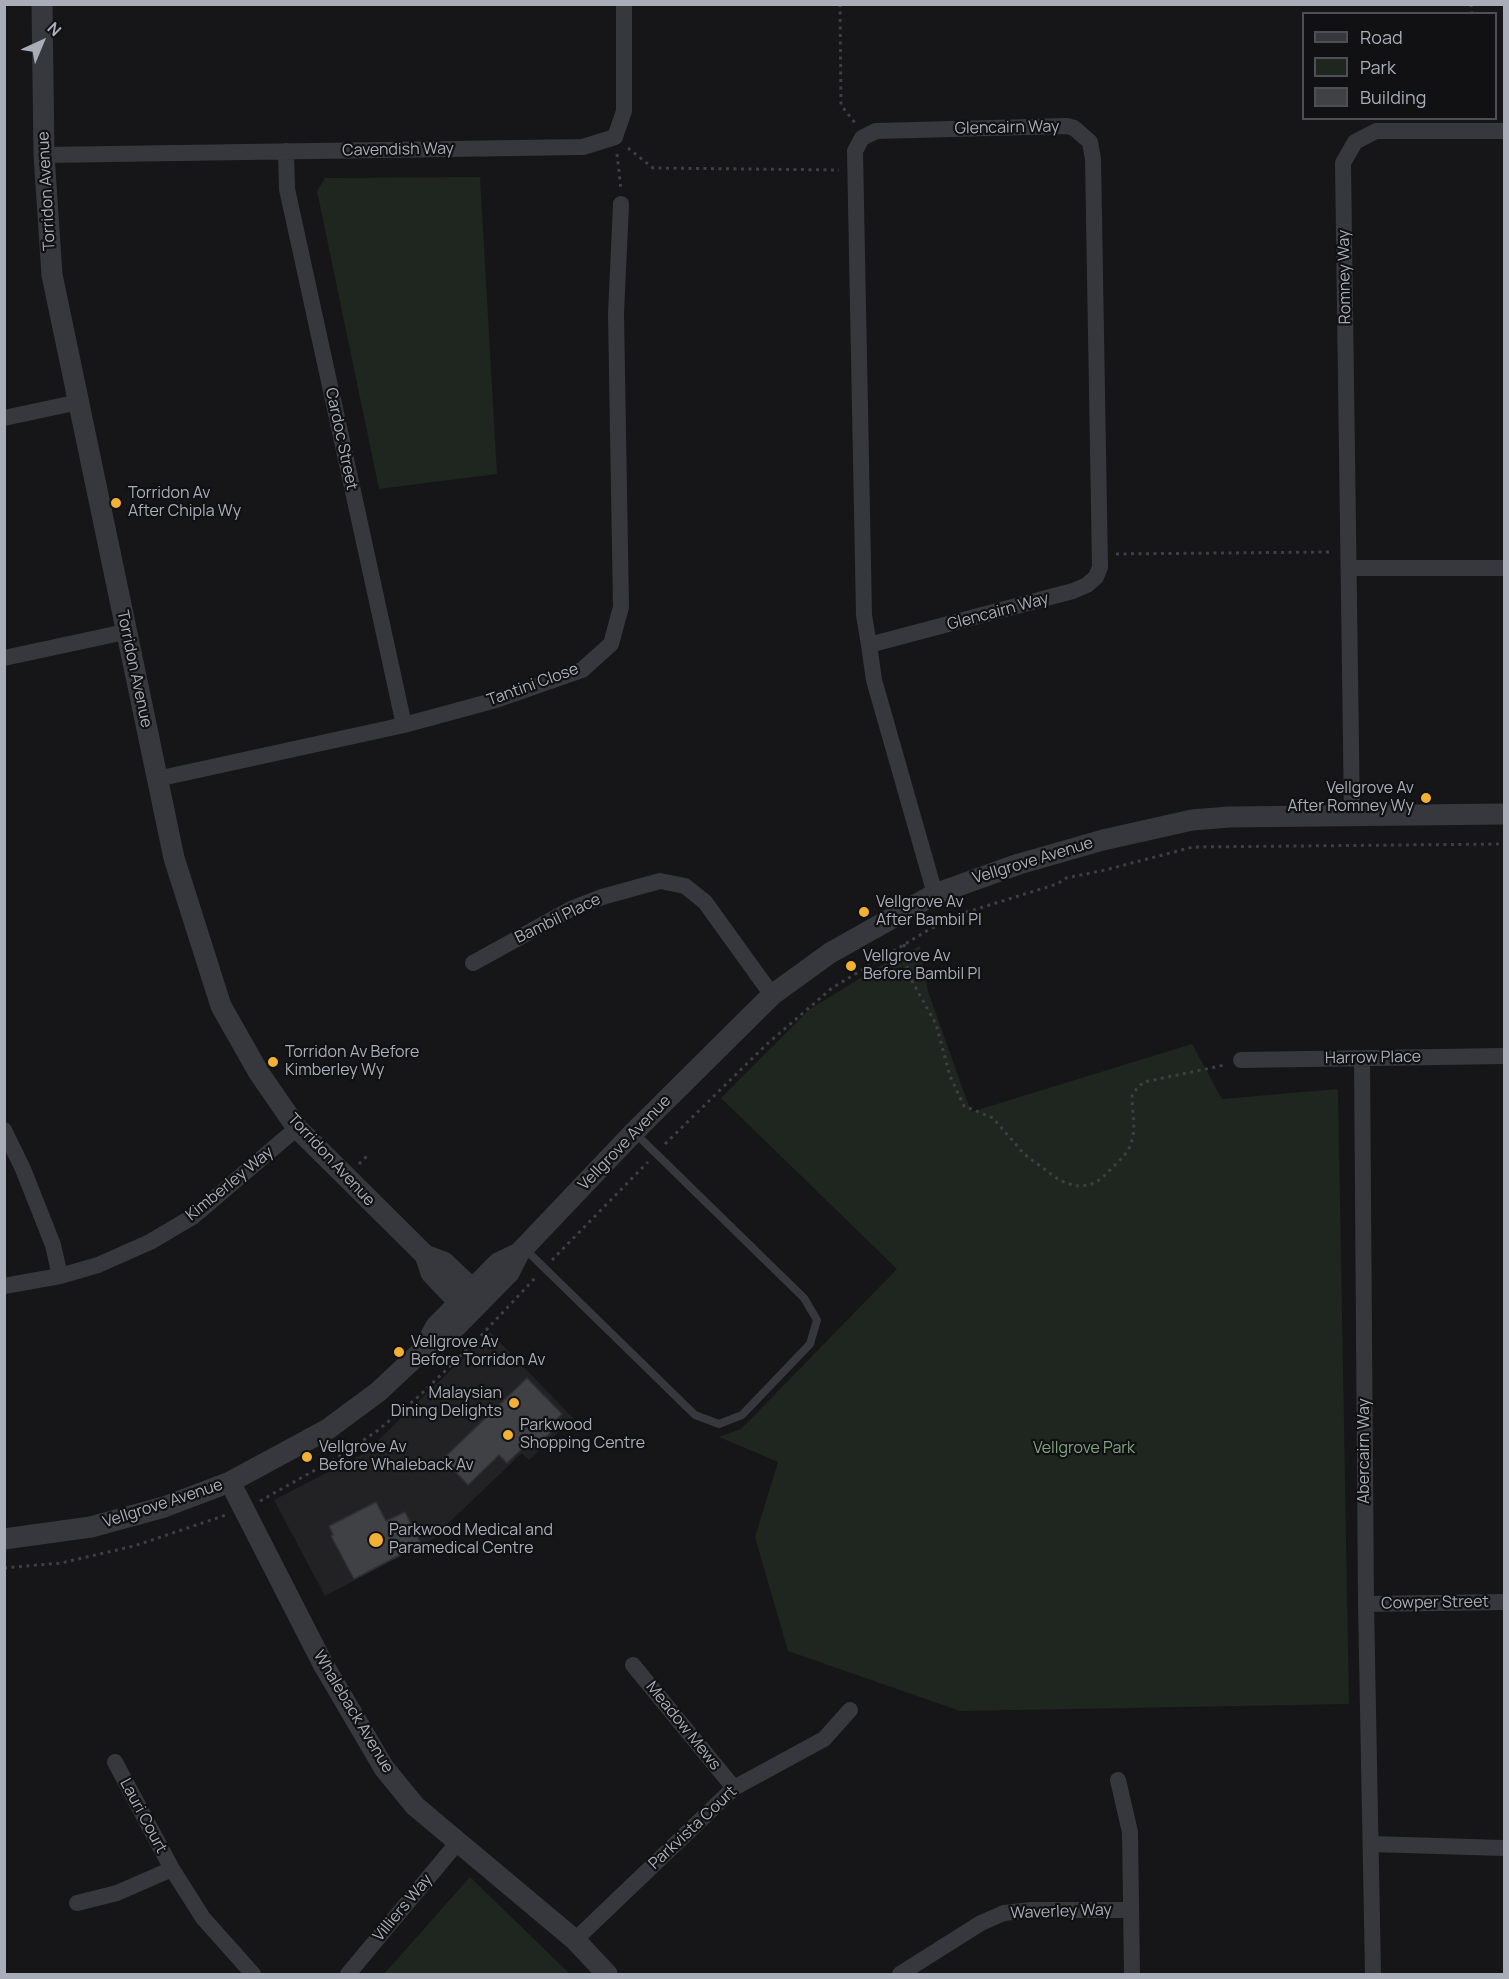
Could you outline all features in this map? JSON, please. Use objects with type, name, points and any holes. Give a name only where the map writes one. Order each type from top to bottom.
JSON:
[{"type":"street","name":"Torridon Avenue","points":[[42,4],[44,155],[52,275],[174,858],[221,1005],[259,1073],[297,1128],[425,1255],[431,1273],[471,1301]]},
{"type":"street","points":[[615,137],[624,111],[624,4]]},
{"type":"street","name":"Glencairn Way","points":[[865,136],[876,131],[1067,126],[1080,132],[1090,142],[1094,159],[1102,554],[1096,577],[1087,585],[1073,591],[868,645]]},
{"type":"street","name":"Romney Way","points":[[1352,817],[1343,163],[1355,142],[1376,131],[1504,131]]},
{"type":"street","points":[[865,136],[856,146],[853,170],[864,615],[874,680],[935,894]]},
{"type":"street","name":"Cavendish Way","points":[[44,155],[583,147],[615,137]]},
{"type":"street","name":"Cardoc Street","points":[[286,151],[287,189],[404,725]]},
{"type":"street","name":"Tantini Close","points":[[157,779],[404,725],[496,700],[582,670],[611,644],[621,607],[616,314],[621,204]]},
{"type":"street","points":[[4,418],[79,402]]},
{"type":"street","points":[[1350,560],[1504,568]]},
{"type":"street","points":[[4,658],[125,632]]},
{"type":"street","name":"Vellgrove Avenue","points":[[4,1539],[91,1527],[164,1507],[230,1482],[328,1429],[378,1392],[423,1350],[446,1337],[471,1301],[509,1273],[521,1251],[634,1132],[772,995],[830,953],[878,923],[935,894],[1019,864],[1092,843],[1192,820],[1229,817],[1504,814]]},
{"type":"street","name":"Bambil Place","points":[[472,963],[571,909],[602,897],[660,881],[685,886],[705,902],[772,995]]},
{"type":"street","name":"Harrow Place","points":[[1241,1060],[1504,1056]]},
{"type":"street","name":"Abercairn Way","points":[[1362,1059],[1366,1604],[1373,1974]]},
{"type":"street","name":"Kimberley Way","points":[[4,1286],[60,1276],[98,1265],[150,1242],[194,1216],[297,1128]]},
{"type":"street","points":[[4,1130],[23,1169],[52,1245],[60,1276]]},
{"type":"street","name":"Whaleback Avenue","points":[[230,1482],[323,1664],[384,1768],[415,1806],[575,1940],[607,1974]]},
{"type":"street","name":"Cowper Street","points":[[1366,1604],[1504,1602]]},
{"type":"street","name":"Meadow Mews","points":[[633,1665],[734,1788]]},
{"type":"street","name":"Parkvista Court","points":[[575,1940],[734,1788],[824,1739],[850,1710]]},
{"type":"street","name":"Lauri Court","points":[[116,1762],[171,1869],[203,1918],[253,1974]]},
{"type":"street","name":"Waverley Way","points":[[1118,1780],[1130,1832],[1132,1974]]},
{"type":"street","name":"Villiers Way","points":[[348,1974],[458,1842]]},
{"type":"street","points":[[1371,1844],[1504,1848]]},
{"type":"street","name":"Lauri Court","points":[[77,1903],[117,1893],[171,1869]]},
{"type":"street","name":"Waverley Way","points":[[900,1974],[981,1923],[1005,1913],[1031,1910],[1131,1910]]},
{"type":"lane","points":[[521,1251],[695,1415],[719,1424],[742,1415],[810,1344],[817,1320],[804,1298],[634,1132]]},
{"type":"path","points":[[840,4],[841,105],[865,136]]},
{"type":"path","points":[[615,137],[653,168],[853,170]]},
{"type":"path","points":[[615,137],[621,204]]},
{"type":"path","points":[[1102,554],[1350,560]]},
{"type":"path","points":[[994,905],[1057,884],[1066,878],[1193,847],[1504,844]]},
{"type":"path","points":[[904,944],[908,974],[936,1024],[950,1076],[964,1106],[993,1118],[1024,1154],[1059,1180],[1075,1186],[1090,1185],[1101,1179],[1124,1156],[1131,1145],[1134,1130],[1132,1096],[1144,1082],[1241,1060]]},
{"type":"shaded area","points":[[490,1332],[573,1418],[529,1460],[522,1453],[438,1533],[439,1536],[325,1596],[274,1500],[365,1453]]},
{"type":"green space","points":[[480,177],[497,474],[379,489],[317,191],[325,178]]},
{"type":"green space","name":"Vellgrove Park","points":[[920,946],[928,991],[971,1112],[1192,1044],[1222,1099],[1338,1089],[1349,1704],[960,1711],[788,1651],[755,1537],[778,1462],[719,1437],[741,1429],[897,1269],[721,1098],[810,1009],[890,960]]},
{"type":"green space","points":[[470,1877],[570,1974],[384,1974]]},
{"type":"building","name":"Parkwood Shopping Centre","points":[[527,1378],[562,1414],[554,1422],[558,1426],[533,1449],[527,1444],[507,1463],[499,1455],[468,1485],[443,1459]]},
{"type":"building","name":"Parkwood Medical and Paramedical Centre","points":[[376,1502],[386,1521],[405,1512],[421,1544],[354,1579],[331,1536],[333,1535],[329,1526]]},
{"type":"place","name":"Torridon Av After Chipla Wy","points":[[116,503]]},
{"type":"place","name":"Vellgrove Av After Romney Wy","points":[[1426,798]]},
{"type":"place","name":"Vellgrove Av After Bambil Pl","points":[[864,912]]},
{"type":"place","name":"Vellgrove Av Before Bambil Pl","points":[[851,966]]},
{"type":"place","name":"Torridon Av Before Kimberley Wy","points":[[273,1062]]},
{"type":"place","name":"Vellgrove Av Before Torridon Av","points":[[399,1352]]},
{"type":"place","name":"Malaysian Dining Delights","points":[[514,1403]]},
{"type":"place","name":"Parkwood Shopping Centre","points":[[508,1435]]},
{"type":"place","name":"Vellgrove Av Before Whaleback Av","points":[[307,1457]]},
{"type":"place","name":"Parkwood Medical and Paramedical Centre","points":[[376,1540]]}]
